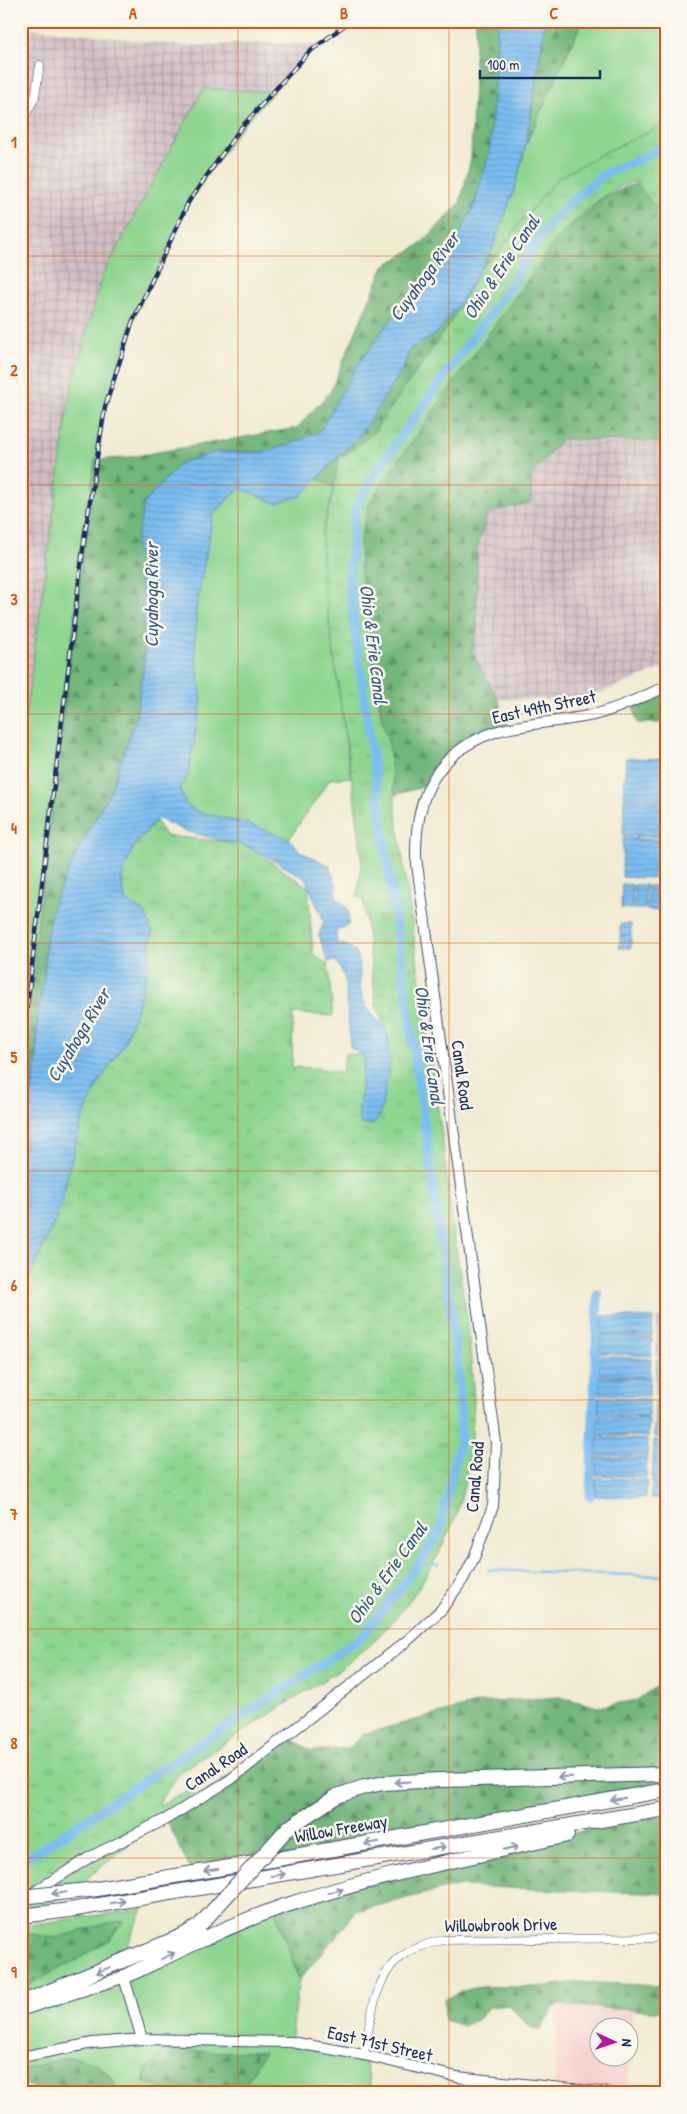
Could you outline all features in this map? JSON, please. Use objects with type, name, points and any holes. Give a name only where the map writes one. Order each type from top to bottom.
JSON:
[{"type":"highway","points":[[21,2003],[182,1936],[198,1926],[288,1828],[309,1812],[337,1796],[384,1783],[666,1774]]},
{"type":"highway","name":"Willow Freeway","points":[[21,1897],[97,1889],[289,1858],[666,1790]]},
{"type":"highway","points":[[124,1977],[208,1938],[283,1907],[360,1884],[666,1810]]},
{"type":"highway","name":"Willow Freeway","points":[[21,1916],[70,1910],[666,1810]]},
{"type":"main road","points":[[21,2010],[124,1977]]},
{"type":"street","points":[[21,123],[35,97],[40,65]]},
{"type":"street","name":"East 49th Street","points":[[416,857],[416,821],[421,803],[434,778],[449,758],[467,744],[503,730],[590,716],[666,687]]},
{"type":"street","name":"Canal Road","points":[[21,1901],[41,1886],[90,1857],[166,1819],[230,1780],[302,1724],[408,1640],[441,1610],[463,1579],[480,1543],[493,1506],[496,1443],[416,857]]},
{"type":"street","name":"Willowbrook Drive","points":[[364,2055],[378,1988],[396,1960],[420,1946],[443,1940],[653,1938]]},
{"type":"street","points":[[124,1977],[142,2038]]},
{"type":"street","name":"East 71st Street","points":[[21,2057],[93,2042],[142,2038],[291,2042],[364,2055],[457,2077],[610,2093]]},
{"type":"shaded area","points":[[33,28],[186,46],[270,43],[319,45],[308,53],[274,92],[204,88],[102,276],[70,393],[21,748],[21,33]]},
{"type":"shaded area","points":[[562,439],[666,442],[666,667],[582,700],[498,699],[472,652],[477,549],[488,513],[531,502],[532,474]]},
{"type":"shaded area","points":[[559,2005],[632,2009],[632,2016],[590,2016],[590,2066],[630,2066],[629,2093],[554,2086]]},
{"type":"green space","points":[[476,21],[498,21],[490,149],[475,204],[448,259],[387,325],[355,369],[320,431],[291,444],[264,452],[217,452],[136,544],[142,595],[145,655],[136,718],[111,790],[79,848],[54,902],[37,1017],[37,1057],[21,1170],[21,1059],[95,460],[124,458],[297,428],[330,392],[384,266],[421,244],[460,203],[471,158]]},
{"type":"green space","points":[[545,21],[582,21],[526,144]]},
{"type":"green space","points":[[582,21],[666,21],[666,138],[511,265],[490,254],[515,187],[526,144]]},
{"type":"green space","points":[[204,88],[274,92],[240,129],[189,201],[132,323],[105,407],[85,533],[21,1059],[21,748],[70,393],[102,276]]},
{"type":"green space","points":[[666,124],[666,203],[660,209],[653,204],[635,181],[600,199],[580,216],[552,245],[383,482],[369,505],[360,540],[360,566],[380,710],[389,746],[397,818],[443,1143],[451,1216],[468,1324],[474,1400],[472,1437],[465,1482],[456,1517],[437,1557],[418,1589],[396,1618],[364,1651],[335,1673],[181,1771],[159,1802],[161,1804],[186,1791],[246,1751],[80,1884],[21,1922],[21,1297],[58,1214],[82,1119],[99,1082],[124,1044],[148,968],[152,933],[133,912],[125,899],[122,877],[125,867],[141,838],[156,821],[165,836],[243,843],[308,887],[313,954],[328,965],[333,1016],[293,1013],[292,1067],[317,1068],[342,1073],[345,1054],[387,1055],[389,1040],[376,1005],[363,898],[357,897],[362,860],[322,572],[322,533],[332,497],[339,456],[344,456],[374,432],[457,312],[474,280],[470,276],[499,252],[520,223],[558,178],[605,152]]},
{"type":"green space","points":[[666,170],[666,442],[562,439],[532,474],[531,502],[488,513],[477,549],[477,630],[472,652],[498,699],[508,728],[467,743],[430,785],[394,795],[389,746],[380,710],[360,566],[360,540],[369,505],[403,452],[554,240],[604,197]]},
{"type":"green space","points":[[490,254],[511,265],[351,496],[318,479],[365,428],[403,367],[410,349],[436,333],[460,302]]},
{"type":"green space","points":[[339,456],[332,497],[322,533],[322,572],[351,777],[330,779],[289,839],[247,824],[195,811],[185,803],[180,788],[187,778],[202,699],[195,655],[196,609],[213,514],[240,488],[276,503]]},
{"type":"green space","points":[[666,687],[666,723],[637,723],[632,700]]},
{"type":"green space","points":[[666,1687],[666,1790],[192,1873],[166,1819],[288,1736],[311,1751],[349,1748],[363,1734],[479,1703],[560,1697],[598,1707],[637,1700],[654,1688]]},
{"type":"green space","points":[[666,1811],[666,1894],[455,1886],[357,1911],[299,1980],[275,1910],[360,1884]]},
{"type":"green space","points":[[143,1909],[120,1963],[21,2003],[21,1926]]},
{"type":"green space","points":[[275,1910],[299,1980],[291,2042],[364,2055],[372,2093],[60,2091],[21,2070],[21,2010],[124,1977]]},
{"type":"green space","points":[[124,1921],[110,1939],[78,1959],[21,1989],[21,1932],[55,1938],[112,1922]]},
{"type":"green space","points":[[577,1982],[666,1986],[666,2012],[559,2005],[553,2008],[541,2030],[530,2027],[508,2005],[489,2007],[477,2020],[463,2026],[445,2020],[444,2000],[466,1990],[486,1987],[542,1986]]},
{"type":"green space","points":[[164,2051],[264,2052],[241,2093],[167,2093],[159,2086],[143,2082],[146,2070]]},
{"type":"green space","points":[[68,2057],[85,2060],[99,2066],[110,2077],[117,2093],[42,2093],[21,2082],[21,2070]]},
{"type":"water","name":"Cuyahoga River","points":[[498,21],[545,21],[526,144],[515,187],[492,250],[460,302],[436,334],[410,349],[403,367],[365,428],[301,496],[276,503],[240,488],[213,514],[196,609],[195,655],[202,699],[187,778],[180,787],[185,803],[195,811],[247,824],[289,839],[301,852],[329,865],[337,887],[336,897],[348,909],[349,924],[336,931],[336,942],[347,945],[357,956],[360,987],[364,1001],[387,1031],[390,1064],[380,1116],[373,1125],[362,1124],[358,1118],[364,1056],[351,1048],[345,978],[336,961],[328,962],[319,935],[324,921],[305,878],[250,847],[185,831],[158,818],[133,847],[121,879],[125,900],[146,913],[152,933],[148,967],[138,1005],[124,1044],[99,1082],[82,1119],[58,1214],[21,1297],[21,1170],[37,1057],[37,1017],[44,979],[46,939],[54,902],[79,848],[111,790],[136,718],[145,655],[142,595],[136,544],[144,503],[180,463],[217,452],[264,452],[291,444],[320,431],[355,369],[387,325],[448,259],[475,204],[490,149]]},
{"type":"water","points":[[626,758],[665,759],[664,797],[624,796]]},
{"type":"water","points":[[624,798],[663,799],[662,837],[623,836]]},
{"type":"water","points":[[623,838],[662,840],[661,878],[622,877]]},
{"type":"water","points":[[622,884],[633,885],[632,909],[621,908]]},
{"type":"water","points":[[635,885],[646,885],[645,909],[634,909]]},
{"type":"water","points":[[648,886],[660,886],[659,910],[647,910]]},
{"type":"water","points":[[620,924],[631,924],[631,948],[619,948],[620,936],[626,936],[620,935]]},
{"type":"water","points":[[602,1316],[653,1318],[652,1336],[601,1334]]},
{"type":"water","points":[[658,1318],[666,1319],[666,1356],[657,1356]]},
{"type":"water","points":[[601,1335],[652,1338],[651,1356],[600,1353]]},
{"type":"water","points":[[600,1356],[651,1359],[650,1377],[599,1374]]},
{"type":"water","points":[[657,1359],[666,1359],[666,1397],[655,1396]]},
{"type":"water","points":[[599,1376],[650,1378],[649,1396],[599,1394]]},
{"type":"water","points":[[599,1397],[649,1399],[649,1417],[598,1415]]},
{"type":"water","points":[[655,1400],[666,1400],[666,1438],[654,1437]]},
{"type":"water","points":[[598,1417],[649,1419],[648,1437],[597,1435]]},
{"type":"water","points":[[597,1437],[648,1440],[647,1457],[596,1455]]},
{"type":"water","points":[[654,1440],[666,1441],[666,1478],[652,1478]]},
{"type":"water","points":[[596,1457],[647,1459],[646,1477],[596,1475]]},
{"type":"water","points":[[596,1478],[647,1480],[646,1498],[595,1496]]},
{"type":"water","points":[[652,1480],[666,1481],[666,1499],[651,1498]]},
{"type":"waterway","name":"Ohio & Erie Canal","points":[[21,1862],[361,1638],[415,1569],[440,1531],[461,1434],[458,1363],[354,624],[349,581],[355,509],[374,474],[512,283],[540,235],[566,206],[604,174],[666,147]]},
{"type":"waterway","points":[[590,1496],[598,1294]]},
{"type":"waterway","points":[[419,1563],[439,1565]]},
{"type":"waterway","points":[[488,1570],[666,1576]]},
{"type":"railway","points":[[21,1054],[85,533],[105,407],[132,323],[189,201],[240,129],[308,53],[350,21]]}]
